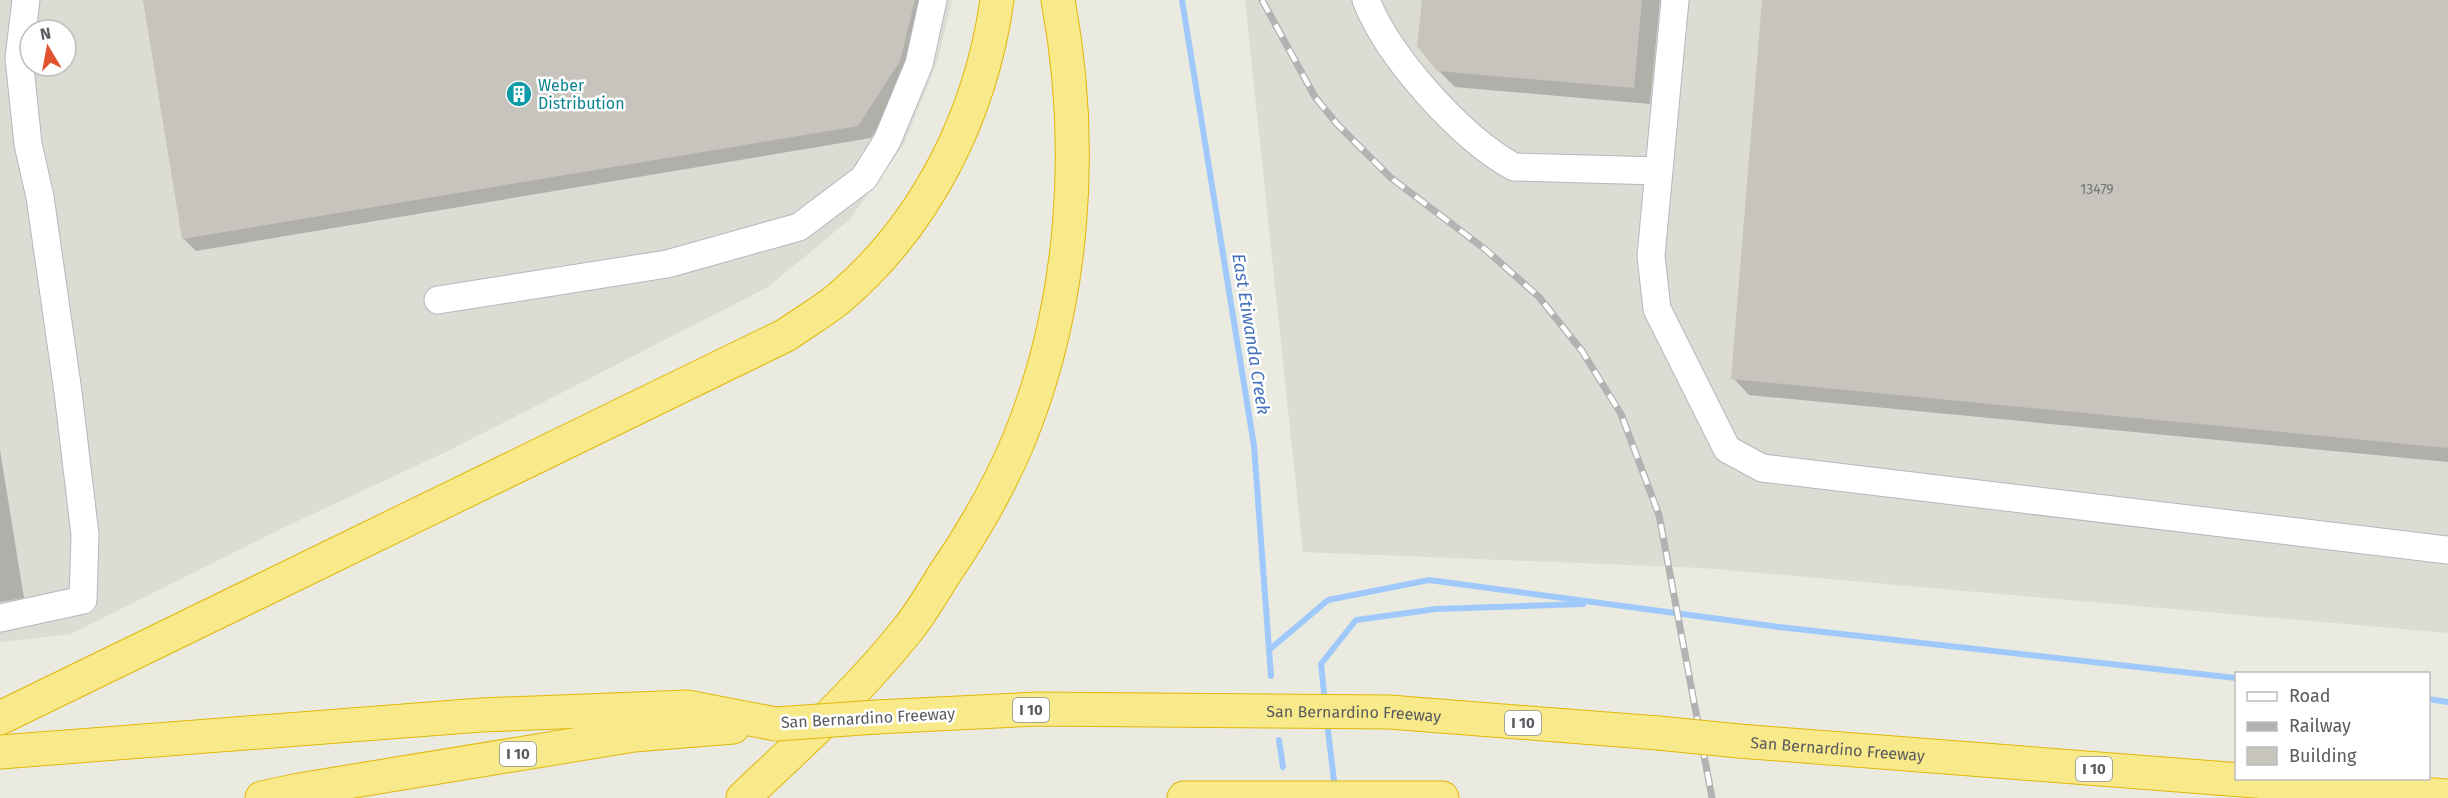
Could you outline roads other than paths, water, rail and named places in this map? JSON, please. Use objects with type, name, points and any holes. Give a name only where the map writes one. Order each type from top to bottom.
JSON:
[{"type":"highway","points":[[11,713],[786,335],[838,299],[889,250],[928,193],[956,144],[987,55],[997,0]]},
{"type":"highway","points":[[743,798],[862,683],[909,628],[973,532],[1018,442],[1048,353],[1067,243],[1073,186],[1070,79],[1058,0]]},
{"type":"highway","points":[[0,752],[481,715],[687,707],[776,724]]},
{"type":"highway","name":"San Bernardino Freeway","points":[[262,798],[310,788],[634,735],[877,717],[1036,710],[1389,712],[2235,779]]},
{"type":"highway","name":"San Bernardino Freeway","points":[[2242,780],[2448,796]]},
{"type":"highway","points":[[1195,797],[1442,798]]},
{"type":"lane","points":[[0,618],[83,600],[85,535],[70,403],[40,197],[28,144],[19,58],[26,0]]},
{"type":"lane","points":[[438,300],[668,264],[799,227],[864,178],[887,141],[919,64],[933,0]]},
{"type":"lane","points":[[1366,0],[1399,58],[1421,85],[1476,141],[1514,168],[1658,171]]},
{"type":"lane","points":[[1675,0],[1651,256],[1657,309],[1727,449],[1761,468],[2448,550]]},
{"type":"waterway","name":"East Etiwanda Creek","points":[[1182,0],[1254,446],[1271,676]]},
{"type":"waterway","points":[[1269,650],[1328,600],[1429,580],[1779,627],[2235,678]]},
{"type":"waterway","points":[[1325,703],[1321,664],[1356,620],[1436,609],[1583,604]]},
{"type":"waterway","points":[[2430,699],[2448,702]]},
{"type":"waterway","points":[[1327,722],[1335,789]]},
{"type":"waterway","name":"East Etiwanda Creek","points":[[1279,740],[1283,767]]},
{"type":"railway","points":[[1262,0],[1315,97],[1337,124],[1390,177],[1486,250],[1539,297],[1582,351],[1621,414],[1659,515],[1712,798]]},
{"type":"place","name":"Weber Distribution","points":[[519,94]]}]
